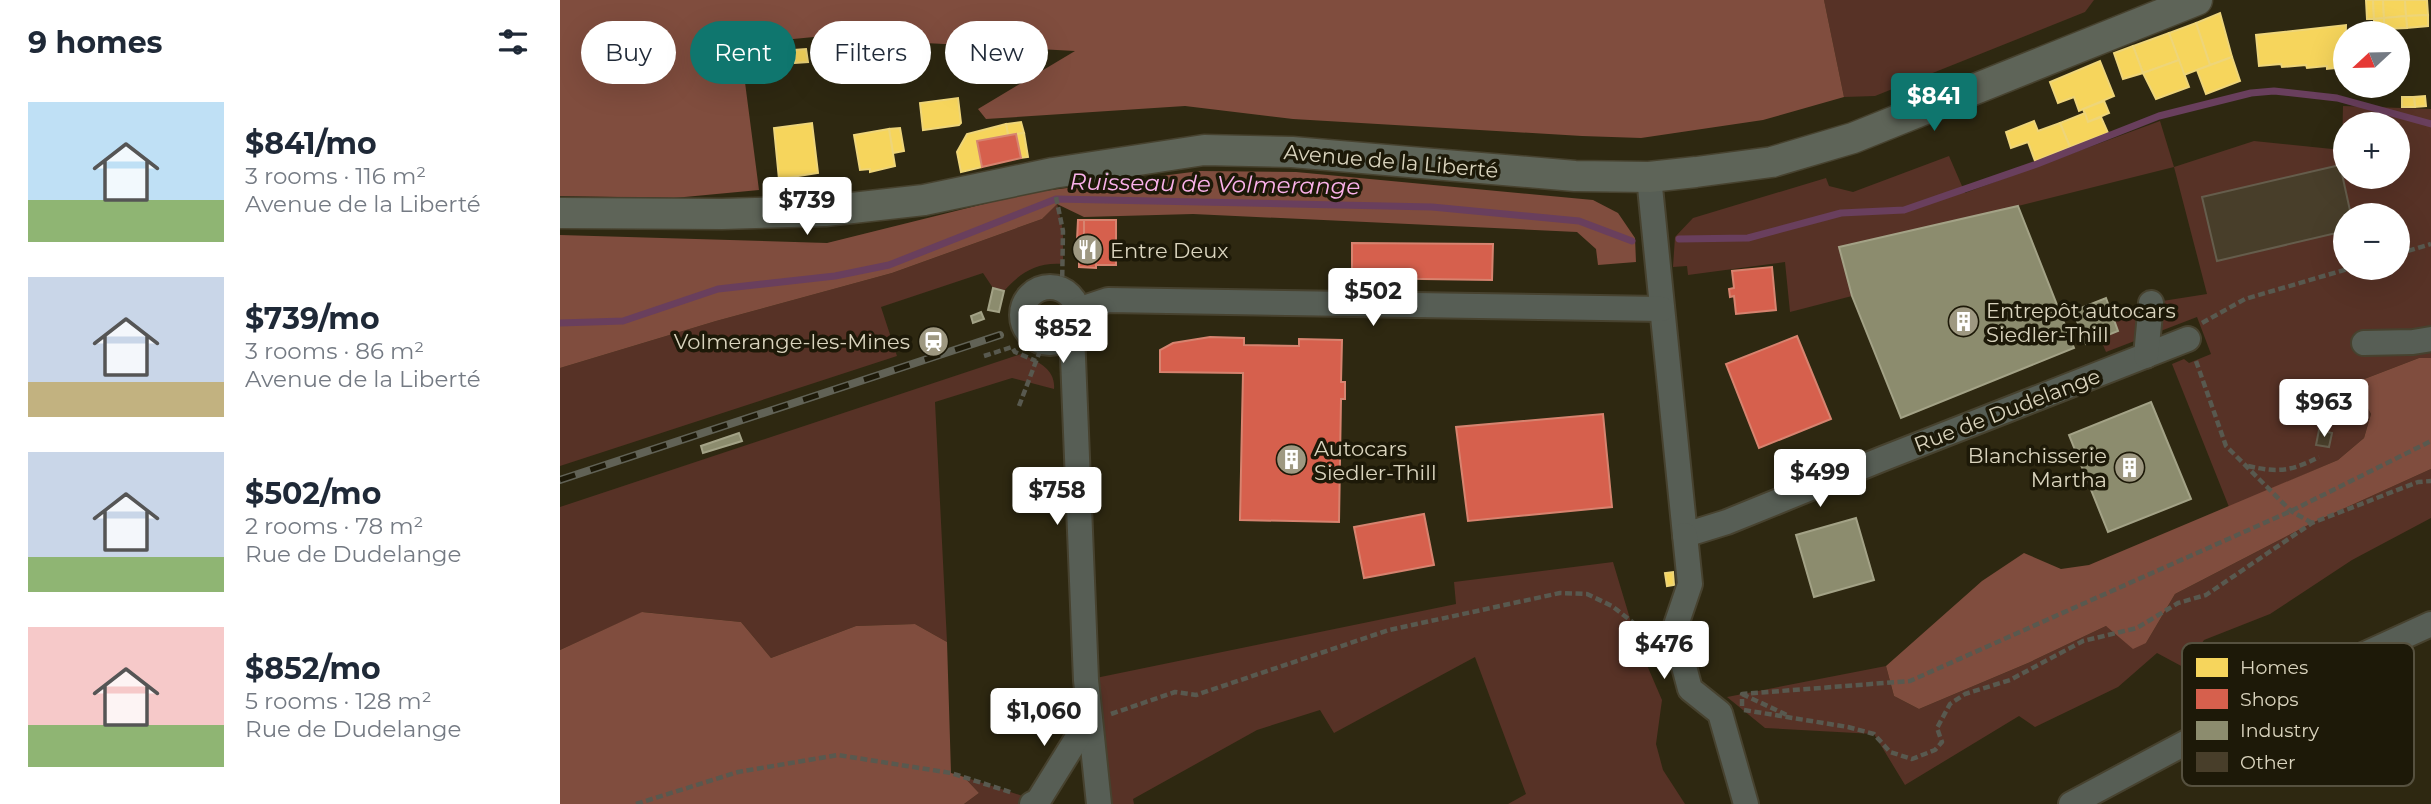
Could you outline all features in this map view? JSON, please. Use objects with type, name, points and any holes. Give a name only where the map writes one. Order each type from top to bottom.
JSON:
[{"type":"main road","name":"Avenue de la Liberté","points":[[560,213],[722,214],[825,211],[924,200],[1054,173],[1204,150],[1292,152],[1575,176],[1649,177],[1772,162],[1853,138],[2197,0]]},
{"type":"street","points":[[1649,177],[1690,584],[1675,628],[1690,689],[1720,713],[1746,804]]},
{"type":"street","points":[[1099,804],[1086,680],[1075,321],[1070,295],[1062,290],[1044,287],[1035,291],[1023,305],[1023,324],[1040,352],[1059,342],[1075,321],[1108,300],[1463,316],[1662,309]]},
{"type":"street","points":[[2146,356],[2151,303]]},
{"type":"street","points":[[2364,343],[2431,339]]},
{"type":"street","name":"Rue de Dudelange","points":[[1685,535],[1727,522],[2188,340]]},
{"type":"street","points":[[2389,643],[2431,624]]},
{"type":"street","points":[[1035,803],[1089,719]]},
{"type":"street","points":[[2071,804],[2182,744]]},
{"type":"path","points":[[1056,204],[1063,231],[1062,290]]},
{"type":"path","points":[[2410,250],[2431,244]]},
{"type":"path","points":[[2312,523],[2291,511],[2226,446],[2188,340],[2200,324],[2245,299],[2333,273]]},
{"type":"path","points":[[984,356],[1012,347],[1016,352],[1040,352],[1019,406]]},
{"type":"path","points":[[1742,694],[1910,681],[2291,511],[2431,441]]},
{"type":"path","points":[[2247,466],[2270,471],[2297,468],[2319,457]]},
{"type":"path","points":[[1742,694],[1744,710],[1874,734],[1890,752],[1912,759],[1935,750],[1942,742],[1937,727],[1950,704],[1965,694],[2010,680],[2083,641],[2137,628],[2178,604],[2206,595],[2312,523],[2418,482],[2431,481]]},
{"type":"path","points":[[1089,719],[1175,692],[1196,695],[1390,629],[1560,593],[1587,594],[1612,606],[1636,623],[1669,654],[1682,659]]},
{"type":"path","points":[[1742,694],[1794,718]]},
{"type":"path","points":[[636,804],[738,772],[838,755],[951,773],[1035,803]]},
{"type":"shaded area","points":[[560,0],[1824,0],[1844,97],[1763,120],[1641,138],[1293,119],[1185,106],[986,119],[978,109],[1020,84],[1048,84],[1048,67],[1075,51],[1048,50],[1048,21],[945,21],[945,44],[931,43],[931,21],[810,21],[810,37],[796,39],[796,21],[690,21],[690,84],[745,84],[759,190],[674,198],[560,196]]},
{"type":"shaded area","points":[[1824,0],[2094,0],[2085,12],[1875,96],[1844,97]]},
{"type":"shaded area","points":[[2343,106],[2431,109],[2431,358],[2419,358],[2354,383],[2371,414],[2364,438],[2338,460],[2229,507],[2172,364],[2184,359],[2189,363],[2211,354],[2197,317],[2106,352],[2100,338],[2118,331],[2112,315],[2137,305],[2207,294],[2174,167],[2254,141],[2333,149],[2333,189],[2410,189],[2410,112],[2343,112]]},
{"type":"shaded area","points":[[2160,121],[2174,167],[1839,247],[1852,296],[1790,312],[1785,262],[1688,275],[1687,266],[1673,267],[1675,237],[1693,218],[1826,178],[1829,186],[1853,192],[1949,156],[1965,193]]},
{"type":"shaded area","points":[[1200,171],[1296,172],[1593,200],[1618,213],[1635,238],[1636,262],[1598,265],[1596,249],[1577,232],[1193,214],[1084,217],[1057,204],[1042,219],[892,273],[716,321],[560,368],[560,235],[827,243],[1028,193]]},
{"type":"shaded area","points":[[1057,203],[1063,231],[1063,264],[1045,265],[1030,270],[1004,291],[993,288],[983,273],[881,307],[897,356],[560,466],[560,368],[716,321],[892,273],[1042,219]]},
{"type":"shaded area","points":[[1021,354],[1049,371],[1054,389],[1012,378],[935,402],[947,642],[915,624],[856,626],[771,658],[741,622],[643,612],[560,650],[560,507]]},
{"type":"shaded area","points":[[2419,358],[2431,358],[2431,469],[2312,523],[2175,594],[2146,643],[2133,649],[2106,626],[2028,663],[1919,709],[1894,696],[1886,666],[1982,581],[2024,553],[2061,569],[2089,565],[2338,460],[2364,438],[2371,414],[2354,383]]},
{"type":"shaded area","points":[[2431,469],[2431,518],[2352,560],[2270,614],[2202,643],[2182,643],[2182,666],[2157,653],[2118,687],[2035,727],[2019,716],[1905,785],[1874,734],[1765,728],[1727,697],[1886,666],[1894,696],[1919,709],[2028,663],[2106,626],[2146,643],[2175,594],[2312,523]]},
{"type":"shaded area","points":[[1613,562],[1637,642],[1662,700],[1656,744],[1663,770],[1685,804],[1508,804],[1526,794],[1475,657],[1334,733],[1320,710],[1257,730],[1133,799],[1134,804],[1099,804],[1086,680],[1456,604],[1454,582]]},
{"type":"shaded area","points":[[642,612],[741,622],[771,658],[856,626],[915,624],[947,642],[951,773],[964,777],[979,793],[964,804],[560,804],[560,650]]},
{"type":"shaded area","points":[[964,777],[1038,801],[1032,804],[964,804],[979,793]]},
{"type":"building: Homes","points":[[2366,0],[2373,0],[2374,19],[2367,19]]},
{"type":"building: Homes","points":[[2373,0],[2383,0],[2384,18],[2374,19]]},
{"type":"building: Homes","points":[[2383,0],[2405,0],[2406,16],[2384,18]]},
{"type":"building: Homes","points":[[2405,0],[2427,0],[2428,15],[2406,16]]},
{"type":"building: Homes","points":[[2220,13],[2232,57],[2210,65],[2196,23]]},
{"type":"building: Homes","points":[[2428,15],[2428,26],[2410,28],[2410,21],[2406,21],[2406,16]]},
{"type":"building: Homes","points":[[2406,16],[2406,21],[2384,21],[2384,18]]},
{"type":"building: Homes","points":[[2196,23],[2210,65],[2184,75],[2169,33]]},
{"type":"building: Homes","points":[[2333,26],[2333,68],[2327,69],[2327,66],[2307,68],[2306,65],[2282,67],[2281,64],[2259,66],[2256,35]]},
{"type":"building: Homes","points":[[2169,33],[2179,60],[2143,73],[2133,46]]},
{"type":"building: Homes","points":[[2133,46],[2143,73],[2123,79],[2114,53]]},
{"type":"building: Homes","points":[[806,49],[808,62],[796,63],[796,50]]},
{"type":"building: Homes","points":[[2232,57],[2240,81],[2206,94],[2197,70]]},
{"type":"building: Homes","points":[[2179,60],[2189,87],[2156,99],[2143,73]]},
{"type":"building: Homes","points":[[2100,61],[2114,96],[2079,111],[2074,97],[2058,103],[2050,82]]},
{"type":"building: Homes","points":[[2425,96],[2426,106],[2415,107],[2414,97]]},
{"type":"building: Homes","points":[[2414,97],[2415,107],[2402,107],[2402,98]]},
{"type":"building: Homes","points":[[958,98],[959,125],[923,130],[920,103]]},
{"type":"building: Homes","points":[[2104,101],[2109,113],[2088,122],[2083,109]]},
{"type":"building: Homes","points":[[2085,113],[2088,122],[2101,117],[2108,133],[2070,147],[2060,123]]},
{"type":"building: Homes","points":[[2034,121],[2038,131],[2060,123],[2070,147],[2035,161],[2028,142],[2011,148],[2006,132]]},
{"type":"building: Homes","points":[[1021,122],[1024,133],[1008,135],[1006,124]]},
{"type":"building: Homes","points":[[812,123],[818,173],[779,179],[774,128]]},
{"type":"building: Homes","points":[[1006,124],[1008,135],[977,141],[982,167],[961,172],[957,152],[967,134]]},
{"type":"building: Homes","points":[[900,128],[904,151],[893,153],[889,129]]},
{"type":"building: Homes","points":[[889,129],[895,166],[870,172],[870,169],[860,170],[854,135]]},
{"type":"building: Homes","points":[[1024,133],[1028,157],[1021,158],[1016,134]]},
{"type":"building: Homes","points":[[1122,177],[1124,187],[1111,191],[1109,179]]},
{"type":"building: Homes","points":[[1673,572],[1674,585],[1667,586],[1665,573]]},
{"type":"building: Shops","points":[[1016,134],[1021,158],[982,167],[977,141]]},
{"type":"building: Shops","points":[[1078,220],[1084,220],[1084,240],[1077,240]]},
{"type":"building: Shops","points":[[1084,220],[1116,220],[1116,265],[1096,265],[1096,239],[1084,240]]},
{"type":"building: Shops","points":[[1079,239],[1096,239],[1096,268],[1079,267]]},
{"type":"building: Shops","points":[[1352,243],[1493,244],[1492,280],[1352,278]]},
{"type":"building: Shops","points":[[1772,267],[1776,310],[1736,314],[1734,296],[1730,297],[1729,289],[1734,288],[1732,271]]},
{"type":"building: Shops","points":[[1797,336],[1831,419],[1759,448],[1726,364]]},
{"type":"building: Shops","name":"Autocars Siedler-Thill","points":[[1210,337],[1244,338],[1244,345],[1299,346],[1299,339],[1342,340],[1341,382],[1345,382],[1345,399],[1341,399],[1339,522],[1240,520],[1243,373],[1160,372],[1160,350],[1173,343]]},
{"type":"building: Shops","points":[[1603,414],[1612,507],[1468,521],[1456,427]]},
{"type":"building: Shops","points":[[1424,514],[1434,565],[1364,578],[1354,527]]},
{"type":"building: Industry","name":"Entrepôt autocars Siedler-Thill","points":[[2018,206],[2074,348],[1901,418],[1852,296],[1839,247]]},
{"type":"building: Industry","points":[[993,288],[1004,291],[999,312],[988,310]]},
{"type":"building: Industry","points":[[2106,298],[2118,331],[2086,344],[2073,311]]},
{"type":"building: Industry","points":[[981,312],[984,319],[973,323],[971,316]]},
{"type":"building: Industry","name":"Blanchisserie Martha","points":[[2151,402],[2191,499],[2108,532],[2069,435]]},
{"type":"building: Industry","points":[[739,433],[742,441],[703,453],[701,446]]},
{"type":"building: Industry","points":[[1856,518],[1874,580],[1814,597],[1796,535]]},
{"type":"building: Other","points":[[2333,167],[2333,189],[2345,189],[2348,203],[2333,203],[2333,234],[2217,261],[2202,197]]},
{"type":"building: Other","points":[[2319,430],[2332,433],[2329,447],[2316,445]]},
{"type":"waterway","name":"Ruisseau de Volmerange","points":[[1679,239],[1748,238],[1841,213],[1904,210],[2037,164],[2159,116],[2251,93],[2274,91],[2337,98],[2431,124]]},
{"type":"waterway","name":"Ruisseau de Volmerange","points":[[560,323],[623,321],[718,289],[835,276],[889,265],[1056,199],[1432,207],[1579,221],[1632,241]]},
{"type":"railway","points":[[560,480],[1000,335]]},
{"type":"place","name":"Entre Deux","points":[[1087,250]]},
{"type":"place","name":"Entrepôt autocars Siedler-Thill","points":[[1963,322]]},
{"type":"place","name":"Volmerange-les-Mines","points":[[933,341]]},
{"type":"place","name":"Autocars Siedler-Thill","points":[[1291,460]]},
{"type":"place","name":"Blanchisserie Martha","points":[[2130,467]]}]
